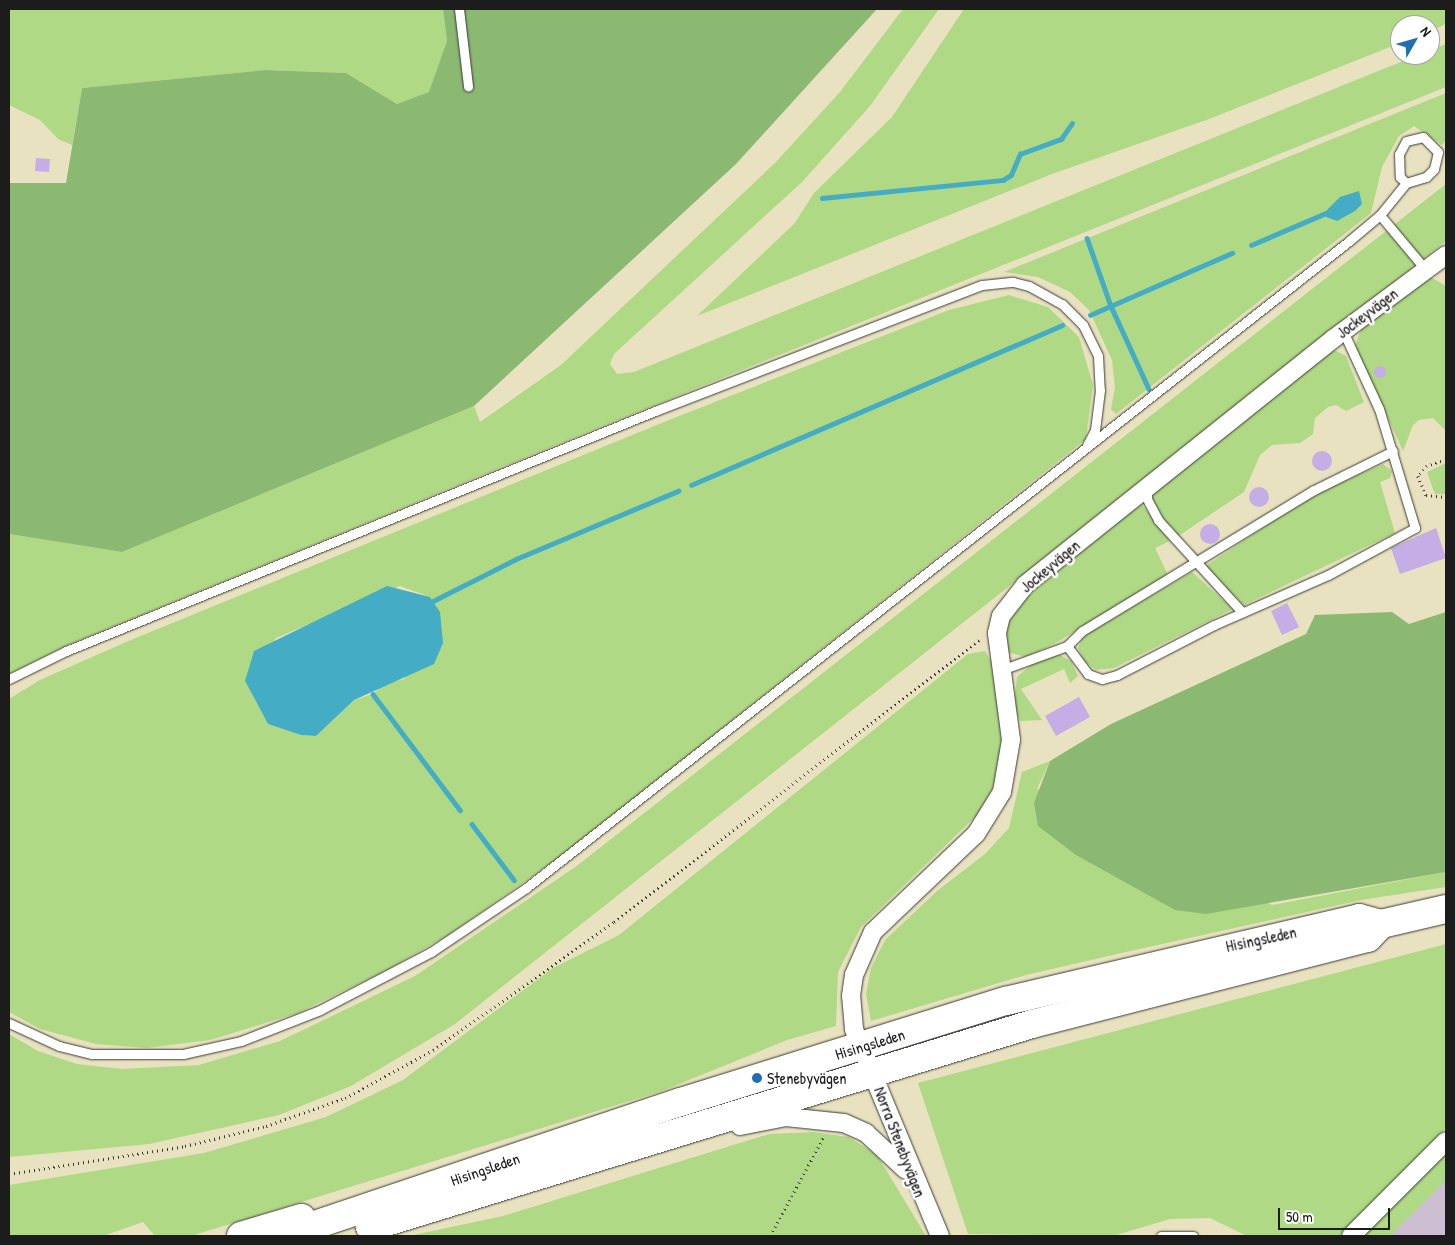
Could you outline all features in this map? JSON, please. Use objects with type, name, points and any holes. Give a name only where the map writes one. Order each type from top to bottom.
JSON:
[{"type":"highway","name":"Hisingsleden","points":[[343,1236],[400,1208],[681,1102],[867,1059],[1032,1024],[1368,938],[1381,924],[1446,909]]},
{"type":"highway","name":"Hisingsleden","points":[[282,1236],[400,1208],[662,1139],[867,1059]]},
{"type":"highway","points":[[242,1236],[322,1211],[400,1208]]},
{"type":"highway","points":[[355,1236],[400,1208]]},
{"type":"street","name":"Jockeyvägen","points":[[997,634],[1001,616],[1025,585],[1343,331],[1446,255]]},
{"type":"street","points":[[867,1059],[853,1022],[851,996],[865,945],[889,914],[976,834],[1002,792],[1010,740],[1004,669],[997,634]]},
{"type":"street","name":"Norra Stenebyvägen","points":[[867,1059],[913,1178],[940,1236]]},
{"type":"street","points":[[662,1139],[694,1138],[786,1117],[816,1118],[866,1133],[913,1178]]},
{"type":"street","points":[[1351,1236],[1446,1141]]},
{"type":"lane","points":[[459,9],[468,86]]},
{"type":"lane","points":[[9,1023],[59,1046],[92,1054],[183,1054],[241,1041],[389,977],[495,912],[1380,216],[1406,183],[1426,177],[1438,160],[1442,150],[1424,137],[1406,141],[1397,165],[1406,183]]},
{"type":"lane","points":[[1380,216],[1425,269]]},
{"type":"lane","points":[[9,679],[66,651],[664,408],[982,285],[1013,282],[1029,286],[1062,304],[1083,325],[1098,356],[1100,390],[1095,430],[1086,448]]},
{"type":"lane","points":[[1067,646],[1088,674],[1102,679],[1242,612],[1328,575],[1415,528],[1393,451],[1343,331]]},
{"type":"lane","points":[[1004,669],[1067,646],[1082,631],[1322,486],[1393,451]]},
{"type":"lane","points":[[1147,488],[1150,508],[1194,564],[1242,612]]},
{"type":"lane","points":[[1161,1236],[1192,1236]]},
{"type":"path","points":[[1446,460],[1427,466],[1418,476],[1426,495],[1446,497]]},
{"type":"path","points":[[9,1174],[185,1146],[266,1126],[345,1098],[409,1063],[614,922],[979,638],[997,634]]},
{"type":"shaded area","points":[[1446,1163],[1446,1236],[1372,1236]]},
{"type":"green space","points":[[9,9],[443,9],[447,41],[430,92],[397,104],[346,73],[265,70],[82,88],[72,145],[58,139],[40,120],[9,105]]},
{"type":"green space","points":[[443,9],[877,9],[736,164],[474,406],[122,552],[9,534],[9,183],[66,183],[82,88],[265,70],[346,73],[397,104],[429,92],[447,41]]},
{"type":"green space","points":[[903,9],[939,9],[870,106],[802,182],[614,354],[610,364],[617,374],[634,372],[1393,65],[1440,65],[1440,46],[1446,44],[1446,87],[578,436],[65,646],[9,674],[9,534],[122,552],[474,406],[480,422],[561,365],[775,163],[840,92]]},
{"type":"green space","points":[[964,9],[1446,9],[1446,24],[1440,27],[1440,15],[1390,15],[1390,47],[1209,119],[1052,174],[697,316],[794,224],[814,193],[892,117]]},
{"type":"green space","points":[[1446,93],[1446,140],[1442,145],[1414,126],[1399,136],[1382,167],[1371,213],[1116,414],[1111,409],[1115,388],[1112,360],[1089,310],[1070,292],[1038,277],[1004,272]]},
{"type":"green space","points":[[1446,184],[1446,241],[455,1024],[351,1086],[279,1115],[149,1144],[9,1157],[9,1034],[38,1051],[77,1064],[122,1069],[199,1065],[280,1041],[415,976],[578,865]]},
{"type":"green space","points":[[1429,276],[1446,286],[1446,431],[1433,418],[1419,420],[1413,425],[1403,451],[1355,346],[1361,329]]},
{"type":"green space","points":[[1009,295],[1048,307],[1079,337],[1093,385],[1086,439],[560,857],[448,935],[389,969],[298,1013],[210,1040],[146,1048],[96,1044],[40,1029],[9,1012],[9,699],[40,680],[126,642],[669,420],[949,310]],"holes":[[[400,586],[430,597],[440,612],[404,679],[384,683],[373,694],[354,700],[316,736],[301,735],[268,724],[245,681],[276,638]]]},
{"type":"green space","points":[[1334,350],[1346,356],[1364,402],[1346,411],[1336,405],[1328,407],[1315,418],[1313,434],[1300,443],[1272,445],[1260,455],[1244,492],[1177,537],[1153,505],[1153,491]]},
{"type":"green space","points":[[1446,463],[1446,494],[1435,494],[1427,472]]},
{"type":"green space","points":[[1383,464],[1392,471],[1390,478],[1380,482],[1395,533],[1244,605],[1204,567],[1310,496]]},
{"type":"green space","points":[[1140,502],[1170,541],[1155,548],[1168,575],[1054,644],[1026,657],[1007,652],[1003,630],[1012,605]]},
{"type":"green space","points":[[1192,572],[1233,609],[1114,668],[1096,670],[1084,661],[1078,648],[1083,636]]},
{"type":"green space","points":[[1392,612],[1409,624],[1446,612],[1446,872],[1206,914],[1175,910],[1076,855],[1038,826],[1034,803],[1050,761],[1111,724],[1306,634],[1315,615]]},
{"type":"green space","points":[[985,651],[995,668],[1003,758],[992,790],[978,814],[861,927],[838,972],[836,1026],[787,1040],[662,1091],[191,1236],[155,1236],[143,1222],[103,1236],[9,1236],[9,1185],[204,1153],[326,1117],[403,1080],[553,968],[619,935],[968,654]]},
{"type":"green space","points":[[1056,653],[1071,661],[1078,676],[1070,683],[1064,669],[1021,689],[1042,720],[1020,721],[1014,705],[1017,677],[1033,663]]},
{"type":"green space","points":[[1050,761],[1037,789],[1272,905],[1446,872],[1446,887],[1361,900],[1026,975],[871,1021],[866,994],[871,968],[885,940],[937,891],[985,854],[1009,828],[1022,772]]},
{"type":"green space","points":[[1446,944],[1446,1128],[1339,1236],[1247,1236],[1210,1218],[1170,1219],[1113,1236],[968,1234],[918,1083]]},
{"type":"green space","points":[[813,1132],[849,1137],[877,1155],[926,1236],[409,1236],[503,1216],[769,1134]]},
{"type":"green space","points":[[1446,1152],[1446,1180],[1390,1236],[1362,1236]]},
{"type":"water","points":[[1359,191],[1362,204],[1355,211],[1337,221],[1326,217],[1327,210],[1340,197]]},
{"type":"water","points":[[387,586],[430,597],[440,612],[443,643],[434,664],[354,700],[316,736],[301,735],[268,724],[245,681],[254,651]]},
{"type":"building","points":[[36,158],[50,159],[49,172],[35,171]]},
{"type":"building","points":[[1382,366],[1385,367],[1385,377],[1378,378],[1375,377],[1374,370],[1375,367]]},
{"type":"building","points":[[1322,451],[1329,454],[1332,461],[1329,468],[1322,471],[1315,468],[1312,461],[1315,454]]},
{"type":"building","points":[[1259,487],[1266,490],[1269,497],[1266,504],[1259,507],[1252,504],[1249,497],[1252,490]]},
{"type":"building","points":[[1210,524],[1217,527],[1220,534],[1217,541],[1210,544],[1203,541],[1200,534],[1203,527]]},
{"type":"building","points":[[1436,528],[1446,558],[1400,574],[1391,548]]},
{"type":"building","points":[[1287,603],[1299,627],[1282,635],[1271,611]]},
{"type":"building","points":[[1079,697],[1090,717],[1056,736],[1045,716]]},
{"type":"waterway","points":[[822,198],[1003,180],[1011,175],[1020,154],[1061,139],[1072,123]]},
{"type":"waterway","points":[[1251,245],[1326,213]]},
{"type":"waterway","points":[[1087,238],[1111,306],[1149,389]]},
{"type":"waterway","points":[[1090,315],[1232,253]]},
{"type":"waterway","points":[[691,485],[1062,325]]},
{"type":"waterway","points":[[433,601],[516,559],[678,491]]},
{"type":"waterway","points":[[373,694],[460,810]]},
{"type":"waterway","points":[[472,824],[514,880]]},
{"type":"place","name":"Stenebyvägen","points":[[757,1078]]}]
